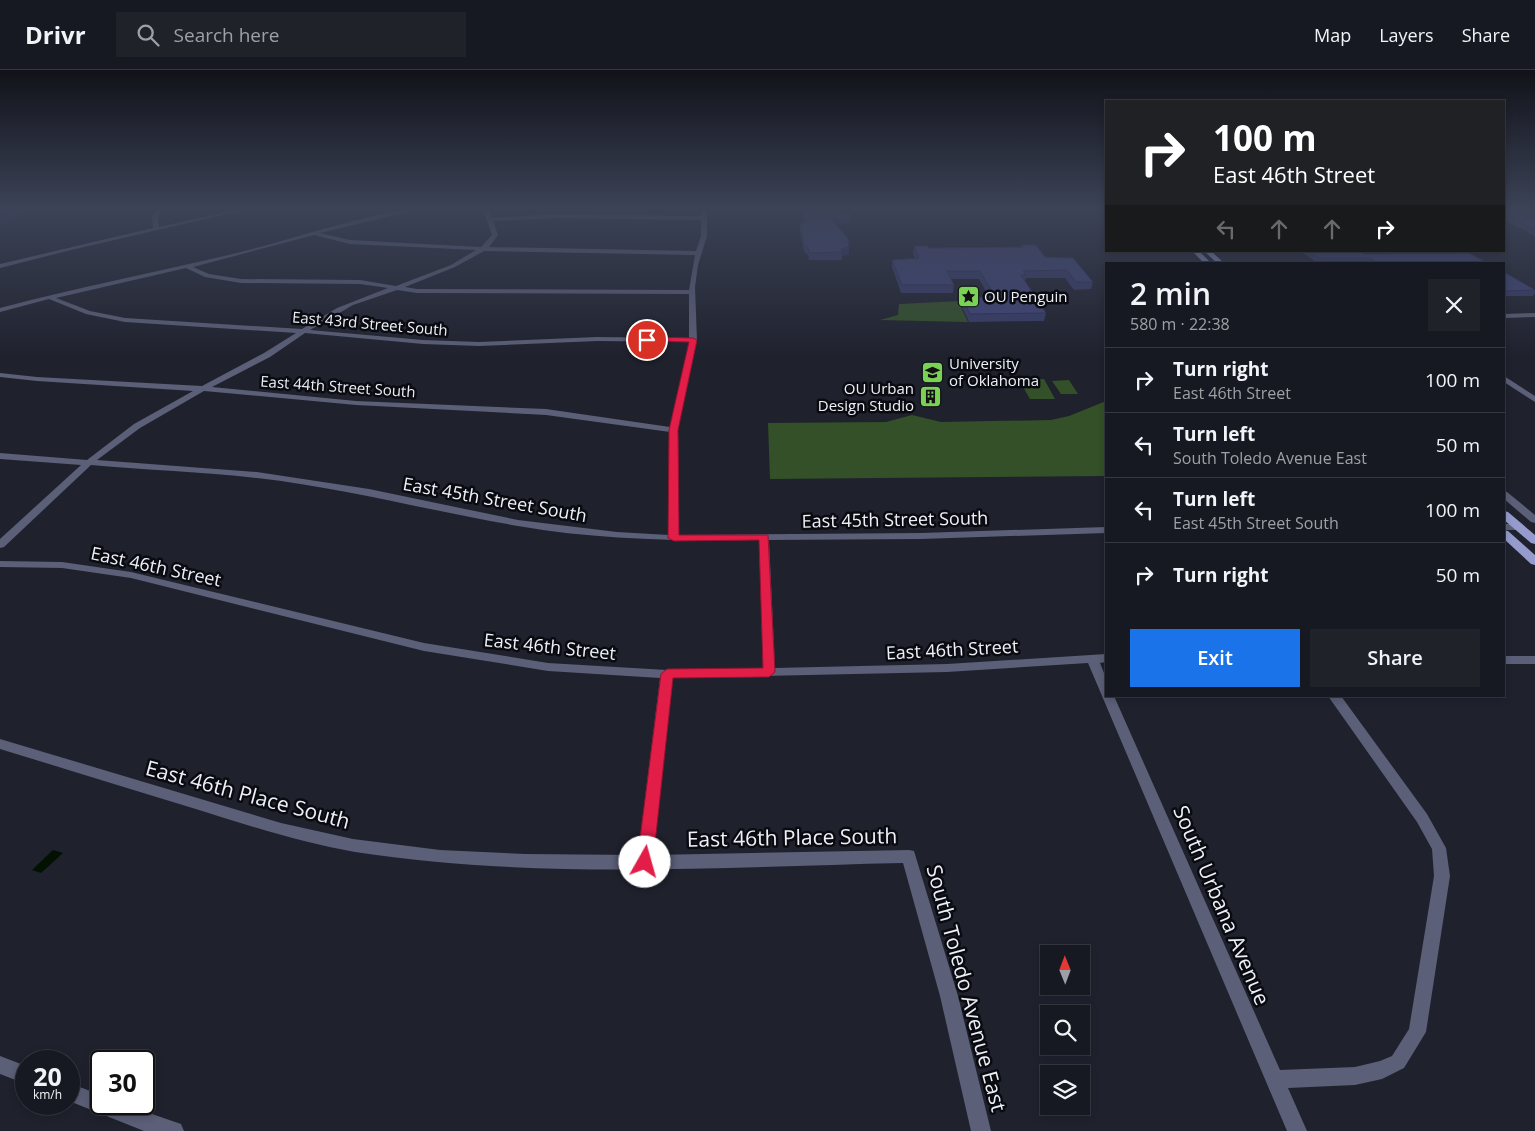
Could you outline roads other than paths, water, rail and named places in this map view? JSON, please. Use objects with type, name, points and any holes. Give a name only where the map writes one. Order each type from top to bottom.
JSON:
[{"type":"main road","points":[[1505,515],[1535,541]]},
{"type":"main road","points":[[1505,534],[1535,561]]},
{"type":"street","points":[[0,266],[31,259]]},
{"type":"street","points":[[0,310],[219,259]]},
{"type":"street","points":[[0,545],[89,462],[137,426],[267,354],[333,312],[456,265],[467,259]]},
{"type":"street","points":[[674,538],[674,430],[693,340],[692,292],[698,259]]},
{"type":"street","points":[[186,266],[207,276],[241,281],[360,282],[434,291],[692,292]]},
{"type":"street","name":"East 43rd Street South","points":[[49,297],[88,313],[125,320],[303,331],[448,344],[597,339],[693,340]]},
{"type":"street","points":[[1505,316],[1535,315]]},
{"type":"street","name":"East 44th Street South","points":[[0,375],[204,389],[356,403],[546,412],[674,430]]},
{"type":"street","points":[[1505,379],[1535,400]]},
{"type":"street","name":"East 45th Street South","points":[[0,456],[257,475],[370,492],[518,523],[564,530],[674,538],[1105,530]]},
{"type":"street","points":[[1505,495],[1535,520]]},
{"type":"street","points":[[1505,527],[1519,527]]},
{"type":"street","points":[[764,537],[769,672]]},
{"type":"street","name":"East 46th Street","points":[[0,564],[62,565],[131,576],[424,647],[548,667],[667,674],[902,670],[1105,658]]},
{"type":"street","points":[[1092,658],[1105,690]]},
{"type":"street","points":[[1505,660],[1530,660],[1535,670]]},
{"type":"street","points":[[645,862],[667,674]]},
{"type":"street","name":"South Urbana Avenue","points":[[1108,697],[1297,1131]]},
{"type":"street","points":[[1274,1079],[1355,1076],[1382,1070],[1398,1062],[1417,1032],[1441,886],[1442,876],[1439,848],[1426,826],[1335,697]]},
{"type":"street","name":"East 46th Place South","points":[[0,744],[281,829],[353,845],[440,856],[525,862],[645,862],[909,856]]},
{"type":"street","name":"South Toledo Avenue East","points":[[909,856],[949,996],[980,1131]]},
{"type":"street","points":[[0,1065],[15,1071]]},
{"type":"street","points":[[80,1096],[153,1125],[174,1131]]},
{"type":"place","name":"OU Penguin","points":[[968,296]]},
{"type":"place","name":"University of Oklahoma","points":[[933,372]]},
{"type":"place","name":"OU Urban Design Studio","points":[[930,397]]}]
